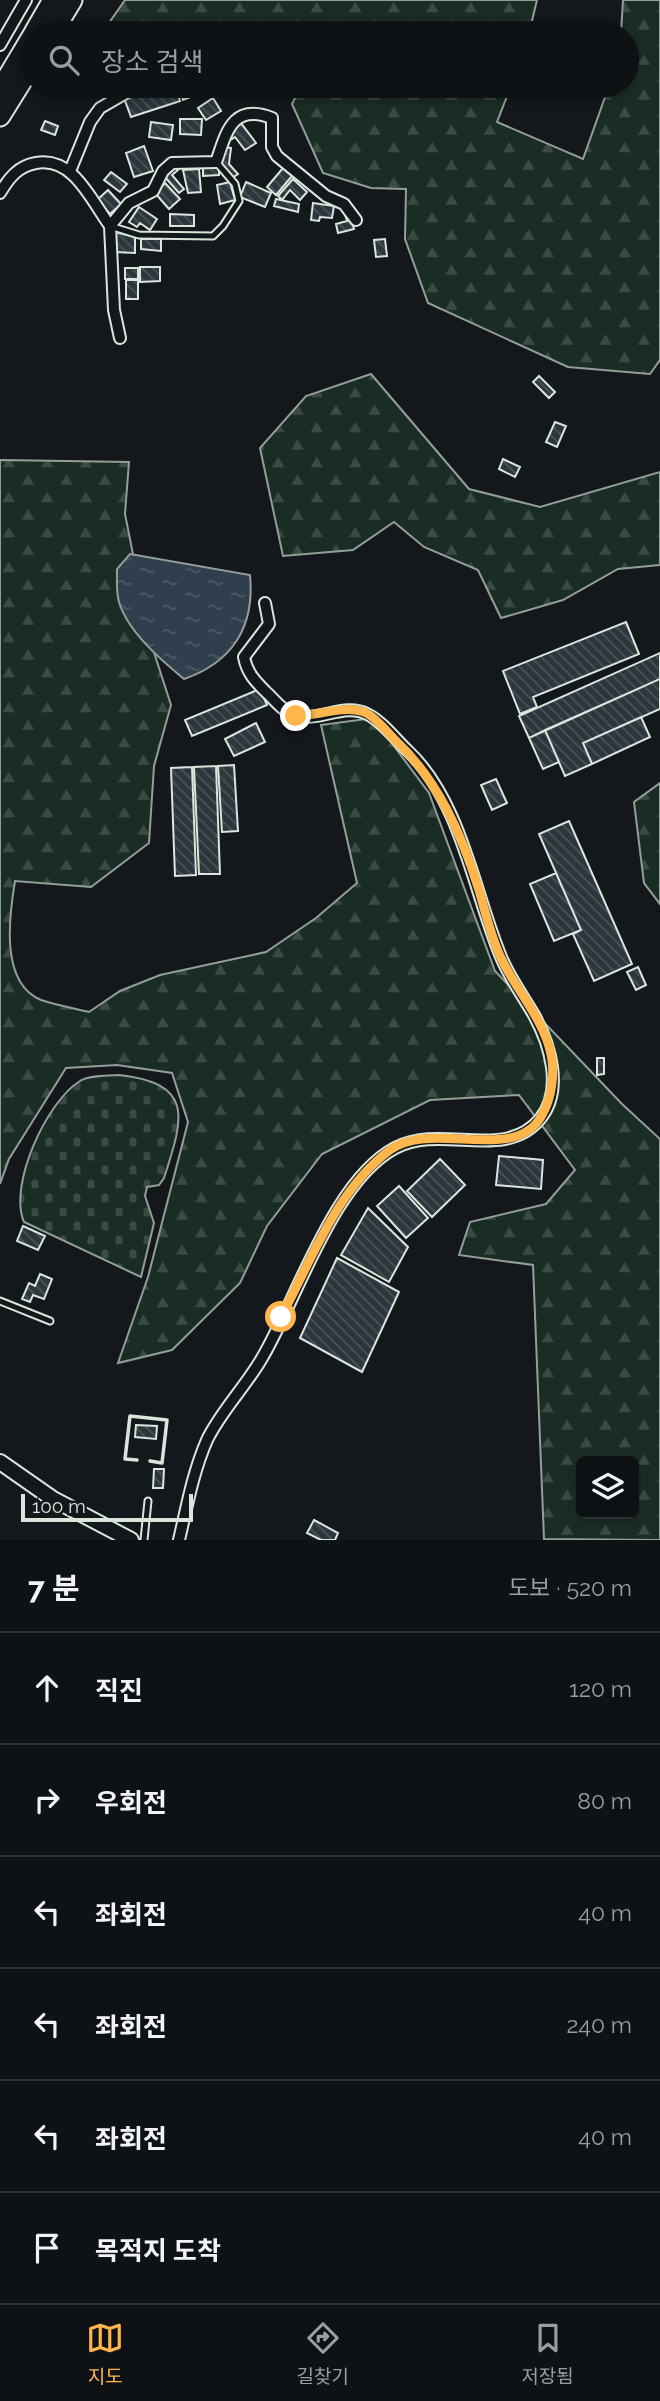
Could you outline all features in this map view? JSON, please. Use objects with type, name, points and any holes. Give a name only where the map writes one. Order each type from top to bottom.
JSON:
[{"type":"highway","points":[[42,21],[54,0]]},
{"type":"highway","points":[[59,21],[72,0]]},
{"type":"highway","points":[[0,90],[21,55]]},
{"type":"highway","points":[[0,116],[21,82]]},
{"type":"street","points":[[0,45],[26,0]]},
{"type":"street","points":[[70,171],[90,122],[100,108],[117,98]]},
{"type":"street","points":[[110,226],[129,203],[153,191],[163,171],[173,163],[216,162],[230,124],[261,114],[271,118],[272,147],[277,156],[326,197],[344,204],[356,220]]},
{"type":"street","points":[[0,193],[15,172],[28,164],[48,161],[60,163],[70,171],[110,226],[114,310],[120,338]]},
{"type":"street","points":[[179,1540],[194,1473],[209,1437],[263,1357],[333,1218],[361,1177],[391,1150],[412,1139],[436,1136],[499,1141],[520,1136],[541,1118],[552,1079],[551,1055],[545,1035],[502,959],[479,889],[440,793],[413,756],[367,713],[344,710],[315,716],[296,716],[284,709],[254,681],[246,669],[244,657],[269,624],[265,603]]},
{"type":"street","points":[[0,1462],[53,1499],[131,1540]]},
{"type":"lane","points":[[110,226],[139,235],[213,236],[239,201],[235,184],[216,162]]},
{"type":"lane","points":[[0,1301],[50,1321]]},
{"type":"lane","points":[[144,1540],[148,1502]]},
{"type":"green space","points":[[125,0],[537,0],[532,21],[110,21]]},
{"type":"green space","points":[[623,0],[660,0],[660,360],[650,374],[568,367],[428,303],[405,239],[406,189],[371,188],[323,173],[292,104],[295,98],[506,98],[497,122],[583,159],[605,98],[639,98],[639,21],[622,21]]},
{"type":"green space","points":[[371,374],[469,489],[540,507],[660,472],[660,565],[618,569],[563,600],[501,618],[478,570],[424,547],[394,522],[353,550],[283,556],[260,448],[306,396]]},
{"type":"green space","points":[[0,460],[129,462],[125,514],[150,640],[171,705],[154,766],[149,843],[91,887],[15,881],[10,948],[19,979],[28,991],[41,1000],[89,1012],[120,991],[160,975],[266,952],[316,918],[357,883],[321,725],[373,718],[429,793],[495,971],[622,1104],[660,1139],[660,1540],[544,1539],[533,1265],[459,1255],[470,1222],[546,1204],[575,1170],[519,1095],[430,1100],[322,1154],[267,1226],[240,1283],[172,1350],[118,1363],[148,1277],[188,1122],[172,1073],[117,1065],[66,1068],[9,1159],[0,1184]]},
{"type":"green space","points":[[660,783],[660,904],[644,883],[634,802]]},
{"type":"green space","points":[[118,1075],[143,1079],[161,1086],[172,1096],[177,1107],[176,1138],[164,1178],[159,1185],[147,1187],[145,1196],[154,1223],[141,1277],[24,1222],[20,1206],[26,1166],[55,1106],[67,1091],[84,1079]]},
{"type":"water","points":[[130,554],[250,575],[249,610],[244,626],[228,652],[216,663],[184,679],[137,635],[123,613],[117,590],[117,569]]},
{"type":"building","points":[[124,98],[179,98],[180,101],[131,117]]},
{"type":"building","points":[[213,98],[221,111],[206,120],[198,108]]},
{"type":"building","points":[[180,119],[202,119],[201,135],[180,134]]},
{"type":"building","points":[[45,121],[58,126],[55,135],[41,130]]},
{"type":"building","points":[[151,122],[173,125],[171,140],[149,137]]},
{"type":"building","points":[[241,123],[256,143],[245,150],[228,132]]},
{"type":"building","points":[[144,146],[153,171],[134,177],[126,153]]},
{"type":"building","points":[[222,147],[231,148],[229,164],[238,174],[232,178],[221,165]]},
{"type":"building","points":[[174,166],[178,170],[172,175],[184,189],[179,193],[163,175]]},
{"type":"building","points":[[219,167],[219,175],[203,176],[203,168]]},
{"type":"building","points":[[283,168],[292,176],[276,195],[267,187]]},
{"type":"building","points":[[199,169],[201,192],[188,193],[183,170]]},
{"type":"building","points":[[111,172],[127,184],[120,192],[104,180]]},
{"type":"building","points":[[293,179],[307,192],[300,200],[290,190],[282,200],[278,196]]},
{"type":"building","points":[[230,182],[235,200],[220,204],[217,185]]},
{"type":"building","points":[[246,182],[271,193],[265,207],[240,197]]},
{"type":"building","points":[[165,183],[180,199],[169,209],[155,193]]},
{"type":"building","points":[[108,190],[121,204],[110,214],[97,200]]},
{"type":"building","points":[[276,199],[299,204],[298,212],[274,206]]},
{"type":"building","points":[[313,203],[334,206],[332,218],[320,217],[319,221],[311,220]]},
{"type":"building","points":[[139,207],[157,219],[150,230],[140,223],[137,227],[129,222]]},
{"type":"building","points":[[344,211],[349,212],[354,229],[338,233],[336,224],[347,221]]},
{"type":"building","points":[[170,214],[194,215],[194,226],[170,226]]},
{"type":"building","points":[[115,232],[135,237],[135,253],[115,252]]},
{"type":"building","points":[[141,239],[161,239],[161,251],[141,249]]},
{"type":"building","points":[[385,239],[387,256],[376,257],[374,240]]},
{"type":"building","points":[[140,267],[160,267],[160,281],[140,282]]},
{"type":"building","points":[[125,268],[138,268],[138,279],[125,279]]},
{"type":"building","points":[[126,280],[138,280],[138,299],[126,299]]},
{"type":"building","points":[[539,376],[555,392],[549,398],[533,382]]},
{"type":"building","points":[[555,422],[566,426],[557,447],[546,442]]},
{"type":"building","points":[[503,459],[520,467],[515,477],[499,469]]},
{"type":"building","points":[[626,622],[639,654],[533,697],[537,707],[520,714],[503,671]]},
{"type":"building","points":[[660,653],[660,679],[529,738],[519,716]]},
{"type":"building","points":[[660,679],[660,709],[583,743],[592,764],[565,776],[545,730]]},
{"type":"building","points":[[260,689],[267,705],[192,736],[185,720]]},
{"type":"building","points":[[641,717],[650,737],[592,764],[583,743]]},
{"type":"building","points":[[256,723],[265,742],[234,756],[225,739]]},
{"type":"building","points":[[545,730],[559,762],[543,769],[529,738]]},
{"type":"building","points":[[234,765],[238,831],[222,832],[218,766]]},
{"type":"building","points":[[216,766],[220,874],[199,874],[194,767]]},
{"type":"building","points":[[192,767],[196,875],[175,876],[171,768]]},
{"type":"building","points":[[496,779],[507,803],[492,810],[481,785]]},
{"type":"building","points":[[569,821],[632,964],[594,981],[573,934],[581,930],[539,834]]},
{"type":"building","points":[[556,873],[581,930],[554,941],[530,884]]},
{"type":"building","points":[[638,967],[646,985],[636,990],[627,972]]},
{"type":"building","points":[[597,1058],[604,1058],[604,1074],[597,1075]]},
{"type":"building","points":[[499,1156],[543,1160],[541,1189],[496,1185]]},
{"type":"building","points":[[440,1159],[465,1185],[432,1217],[407,1191]]},
{"type":"building","points":[[399,1186],[428,1218],[406,1238],[377,1206]]},
{"type":"building","points":[[368,1208],[408,1247],[389,1282],[341,1255]]},
{"type":"building","points":[[23,1226],[45,1236],[38,1250],[17,1241]]},
{"type":"building","points":[[337,1258],[399,1292],[362,1372],[300,1338]]},
{"type":"building","points":[[40,1274],[52,1279],[44,1299],[33,1295],[30,1302],[22,1299],[29,1283],[35,1286]]},
{"type":"building","points":[[136,1425],[157,1426],[156,1439],[135,1437]]},
{"type":"building","points":[[154,1469],[164,1469],[163,1488],[153,1488]]},
{"type":"building","points":[[314,1520],[338,1533],[335,1540],[321,1540],[307,1533]]},
{"type":"wall","points":[[137,1460],[125,1459],[130,1416],[167,1420],[162,1463],[150,1461]]},
{"type":"route","points":[[281,1317],[333,1218],[361,1177],[391,1150],[412,1139],[436,1136],[499,1141],[520,1136],[541,1118],[549,1099],[552,1079],[551,1055],[545,1035],[502,959],[485,914],[479,889],[440,793],[413,756],[367,713],[344,710],[315,716],[296,716]]}]
